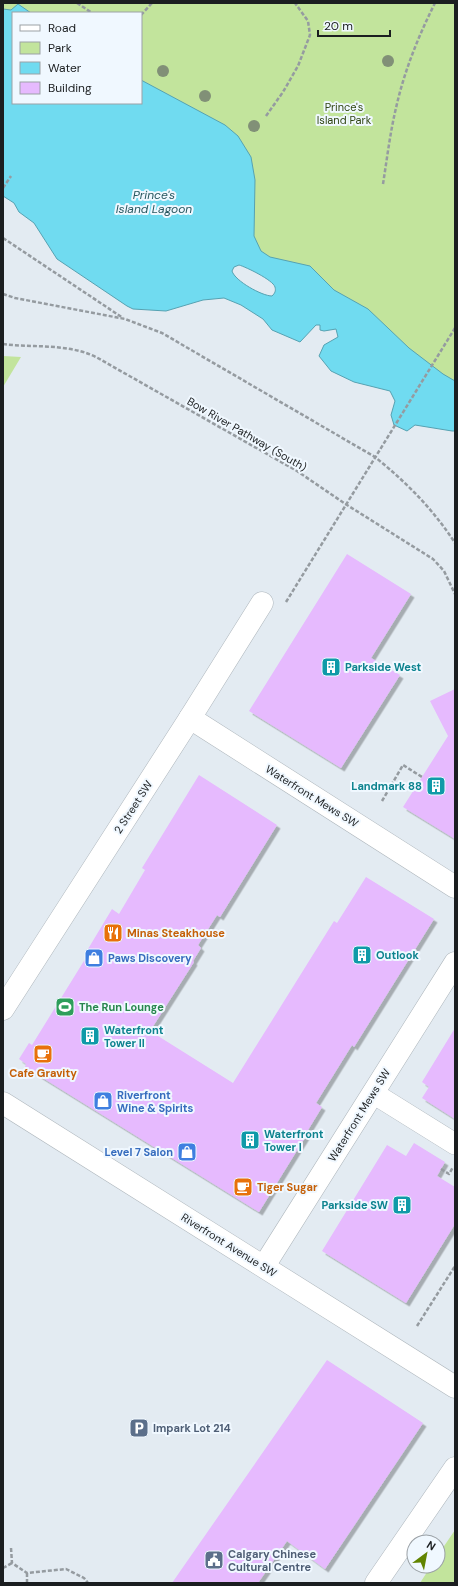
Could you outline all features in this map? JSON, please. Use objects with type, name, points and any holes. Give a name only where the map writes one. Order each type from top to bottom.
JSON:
[{"type":"street","name":"2 Street SW","points":[[3,1009],[262,603]]},
{"type":"street","name":"Waterfront Mews SW","points":[[190,718],[455,886]]},
{"type":"street","name":"Waterfront Mews SW","points":[[264,1266],[455,963]]},
{"type":"street","points":[[373,1093],[455,1144]]},
{"type":"street","name":"Riverfront Avenue SW","points":[[3,1103],[455,1387]]},
{"type":"street","points":[[376,1583],[455,1468]]},
{"type":"path","points":[[77,3],[90,12]]},
{"type":"path","points":[[142,14],[152,3]]},
{"type":"path","points":[[266,116],[283,92],[298,66],[310,35],[308,21],[295,3]]},
{"type":"path","points":[[383,184],[396,109],[405,74],[422,30],[435,3]]},
{"type":"path","points":[[3,188],[11,176]]},
{"type":"path","points":[[3,238],[126,319]]},
{"type":"path","points":[[3,294],[14,298],[126,319],[162,333],[375,457],[417,494],[436,516],[455,543]]},
{"type":"path","points":[[283,607],[347,505],[382,444],[455,328]]},
{"type":"path","name":"Bow River Pathway (South)","points":[[3,344],[70,348],[85,352],[297,471],[347,505],[433,559],[444,571],[455,594]]},
{"type":"path","points":[[382,801],[403,765],[422,777]]},
{"type":"path","points":[[441,1169],[449,1174],[455,1164]]},
{"type":"path","points":[[417,1326],[455,1266]]},
{"type":"path","points":[[11,1548],[12,1563]]},
{"type":"path","points":[[3,1568],[12,1563]]},
{"type":"path","points":[[12,1563],[26,1573],[66,1568],[84,1578],[88,1583]]},
{"type":"path","points":[[26,1573],[27,1583]]},
{"type":"green space","name":"Prince's Island Park","points":[[3,3],[455,3],[455,411],[275,275],[142,94],[142,12],[12,12],[12,14],[3,19]]},
{"type":"green space","points":[[3,356],[21,357],[3,387]]},
{"type":"green space","points":[[455,1530],[455,1583],[420,1583],[426,1574],[446,1574],[446,1543]]},
{"type":"water","name":"Prince's Island Lagoon","points":[[18,4],[30,12],[12,12],[12,104],[142,104],[142,81],[225,125],[238,136],[251,157],[255,180],[254,236],[261,251],[270,257],[310,266],[334,290],[368,309],[409,348],[443,374],[455,381],[455,431],[415,425],[407,431],[394,425],[391,415],[395,401],[390,391],[354,382],[331,371],[319,356],[324,345],[338,337],[336,329],[324,331],[320,330],[320,325],[316,325],[300,342],[272,330],[263,319],[241,305],[224,298],[203,300],[166,311],[133,309],[57,259],[34,223],[19,212],[14,203],[3,196],[3,9],[11,10]],"holes":[[[239,265],[270,281],[275,287],[275,293],[272,296],[262,294],[243,283],[234,275],[232,271],[234,267]]]},
{"type":"building","name":"Parkside West","points":[[347,554],[411,594],[371,658],[400,675],[341,768],[249,711]]},
{"type":"building","name":"Landmark 88","points":[[455,689],[455,839],[403,807],[448,736],[430,701]]},
{"type":"building","points":[[199,775],[277,825],[220,917],[217,915],[198,945],[201,948],[193,961],[194,962],[150,1031],[233,1083],[334,921],[337,923],[366,877],[434,919],[354,1047],[352,1045],[316,1103],[322,1107],[308,1130],[309,1131],[259,1212],[25,1067],[26,1064],[19,1059],[29,1043],[32,1045],[87,956],[85,954],[112,909],[119,914],[145,870],[142,868]]},
{"type":"building","points":[[455,1028],[455,1119],[422,1098],[429,1087],[422,1082]]},
{"type":"building","name":"Parkside SW","points":[[414,1143],[445,1162],[437,1176],[455,1187],[455,1224],[406,1303],[322,1251],[387,1145],[406,1156]]},
{"type":"building","points":[[327,1360],[423,1423],[325,1569],[287,1541],[258,1583],[172,1583]]},
{"type":"place","name":"Parkside West","points":[[331,667]]},
{"type":"place","name":"Landmark 88","points":[[436,786]]},
{"type":"place","name":"Minas Steakhouse","points":[[113,933]]},
{"type":"place","name":"Outlook","points":[[362,955]]},
{"type":"place","name":"Paws Discovery","points":[[94,958]]},
{"type":"place","name":"The Run Lounge","points":[[65,1007]]},
{"type":"place","name":"Waterfront Tower II","points":[[90,1036]]},
{"type":"place","name":"Cafe Gravity","points":[[43,1054]]},
{"type":"place","name":"Riverfront Wine & Spirits","points":[[103,1101]]},
{"type":"place","name":"Waterfront Tower I","points":[[250,1140]]},
{"type":"place","name":"Level 7 Salon","points":[[187,1152]]},
{"type":"place","name":"Tiger Sugar","points":[[243,1187]]},
{"type":"place","name":"Parkside SW","points":[[402,1205]]},
{"type":"place","name":"Impark Lot 214","points":[[139,1428]]},
{"type":"place","name":"Calgary Chinese Cultural Centre","points":[[214,1560]]}]
